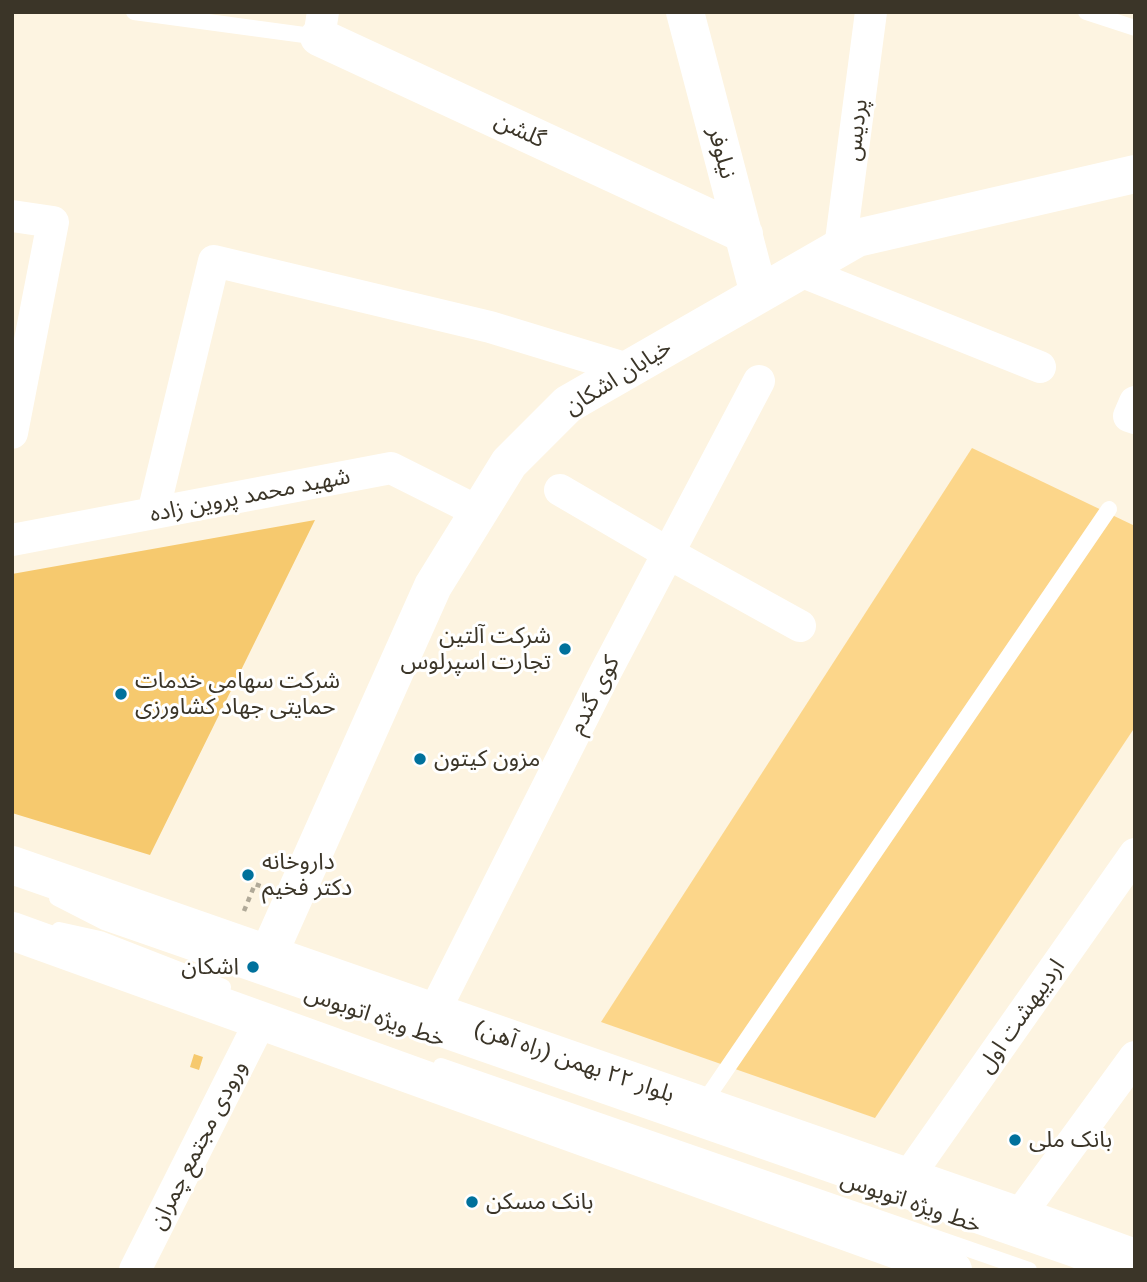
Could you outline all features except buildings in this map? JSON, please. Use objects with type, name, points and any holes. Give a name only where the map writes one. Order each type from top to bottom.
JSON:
[{"type":"main road","name":"نیلوفر","points":[[685,12],[759,294]]},
{"type":"main road","name":"گلشن","points":[[321,25],[744,234]]},
{"type":"main road","name":"خیابان اشکان","points":[[269,953],[433,586],[509,463],[568,404],[857,238],[1135,174]]},
{"type":"main road","name":"بلوار ۲۲ بهمن (راه آهن)","points":[[12,865],[1135,1258]]},
{"type":"main road","points":[[12,931],[250,1007],[953,1270]]},
{"type":"street","name":"پردیس","points":[[840,248],[871,12]]},
{"type":"street","points":[[12,216],[54,222],[12,433]]},
{"type":"street","points":[[153,513],[214,261],[490,327],[628,369]]},
{"type":"street","points":[[800,271],[1040,367]]},
{"type":"street","name":"کوی گندم","points":[[434,1012],[604,675],[759,380]]},
{"type":"street","points":[[1135,402],[1129,416],[1135,418]]},
{"type":"street","name":"شهید محمد پروین زاده","points":[[12,540],[391,468],[479,512]]},
{"type":"street","points":[[560,490],[800,626]]},
{"type":"street","name":"اردیبهشت اول","points":[[908,1177],[1135,854]]},
{"type":"street","name":"ورودی مجتمع چمران","points":[[135,1270],[250,1007]]},
{"type":"street","points":[[1019,1216],[1135,1057]]},
{"type":"lane","points":[[134,12],[321,25]]},
{"type":"lane","points":[[1086,12],[1135,28]]},
{"type":"lane","points":[[702,1105],[1109,509]]},
{"type":"lane","name":"خط ویژه اتوبوس","points":[[12,876],[104,922],[1100,1270]]},
{"type":"lane","points":[[12,919],[100,939],[250,1007]]},
{"type":"lane","name":"خط ویژه اتوبوس","points":[[431,1062],[1029,1270]]},
{"type":"path","points":[[239,922],[255,884]]},
{"type":"shaded area","points":[[972,448],[1135,526],[1135,727],[875,1118],[601,1022]]},
{"type":"place","name":"شرکت آلتین تجارت اسپرلوس","points":[[565,649]]},
{"type":"place","name":"شرکت سهامی خدمات حمایتی جهاد کشاورزی","points":[[121,694]]},
{"type":"place","name":"مزون کیتون","points":[[420,759]]},
{"type":"place","name":"داروخانه دکتر فخیم","points":[[248,875]]},
{"type":"place","name":"اشکان","points":[[253,967]]},
{"type":"place","name":"بانک ملی","points":[[1015,1140]]},
{"type":"place","name":"بانک مسکن","points":[[472,1202]]}]
